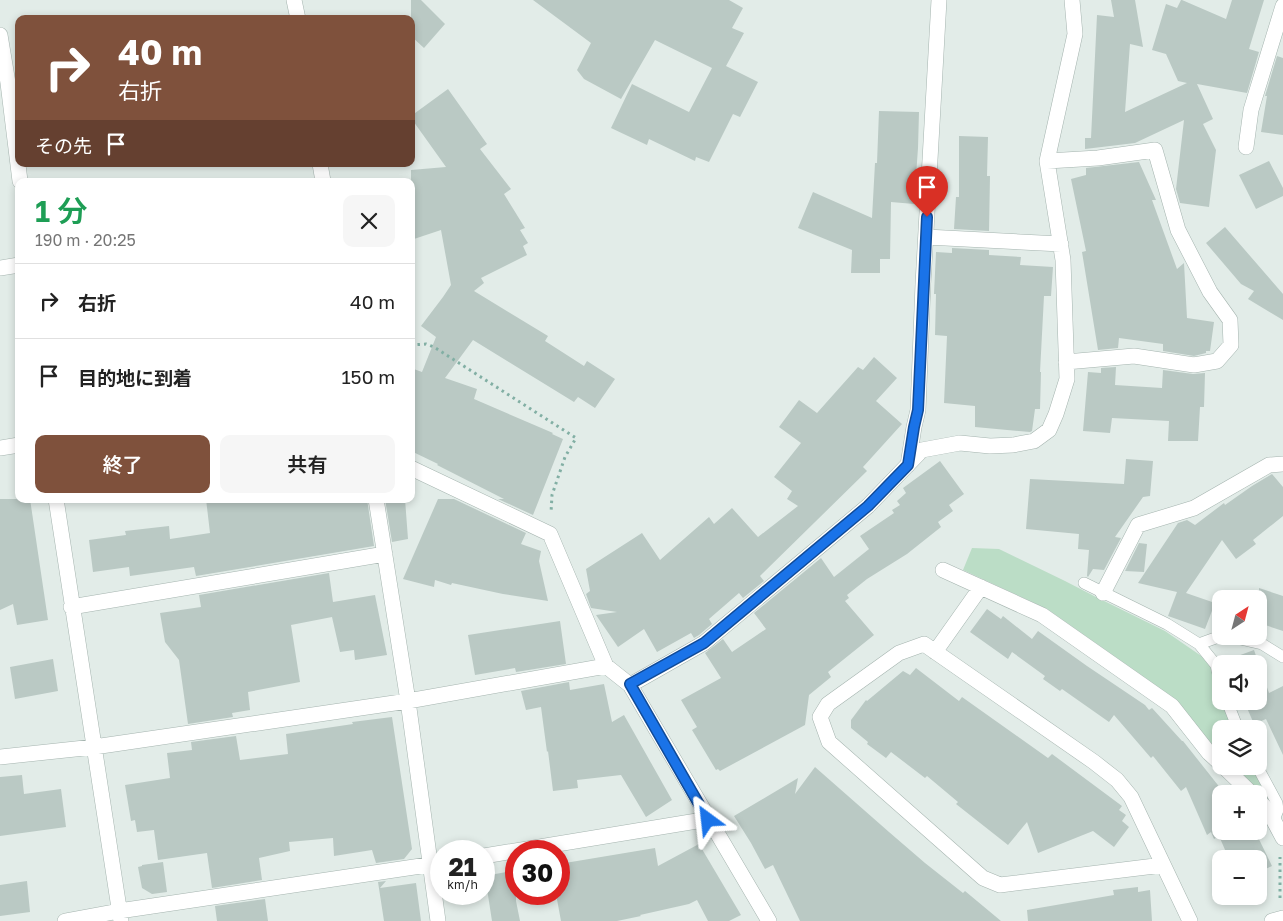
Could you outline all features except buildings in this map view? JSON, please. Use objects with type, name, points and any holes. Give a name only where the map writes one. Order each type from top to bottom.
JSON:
[{"type":"street","points":[[294,0],[297,15]]},
{"type":"street","points":[[908,465],[918,410],[939,0]]},
{"type":"street","points":[[630,684],[704,643],[868,506],[922,450],[960,444],[1013,445],[1034,441],[1049,430],[1067,379],[1063,260],[1047,161],[1075,34],[1072,0]]},
{"type":"street","points":[[1246,147],[1251,110],[1283,6]]},
{"type":"street","points":[[0,35],[14,82],[15,98]]},
{"type":"street","points":[[1047,161],[1098,158],[1155,150],[1178,230],[1210,292],[1230,320],[1231,344],[1217,361],[1194,365],[1134,356],[1066,362]]},
{"type":"street","points":[[926,237],[1061,244]]},
{"type":"street","points":[[0,268],[15,266]]},
{"type":"street","points":[[0,448],[15,446]]},
{"type":"street","points":[[1103,592],[1138,524],[1194,508],[1268,465],[1283,464]]},
{"type":"street","points":[[415,470],[550,534],[606,666],[630,684],[708,820],[769,921]]},
{"type":"street","points":[[57,503],[71,607],[120,916]]},
{"type":"street","points":[[377,503],[431,840]]},
{"type":"street","points":[[71,607],[385,554]]},
{"type":"street","points":[[943,570],[1042,615],[1172,706],[1212,755]]},
{"type":"street","points":[[935,652],[981,588]]},
{"type":"street","points":[[1163,865],[1000,885],[984,878],[829,742],[820,717],[828,704],[900,654],[924,644],[1117,780],[1131,797],[1190,921]]},
{"type":"street","points":[[0,757],[94,747],[408,701],[606,666]]},
{"type":"street","points":[[1232,775],[1243,785]]},
{"type":"street","points":[[1267,809],[1274,820],[1281,845]]},
{"type":"street","points":[[495,854],[708,820]]},
{"type":"street","points":[[65,921],[120,916],[430,865]]},
{"type":"street","points":[[437,905],[438,921]]},
{"type":"lane","points":[[1084,583],[1167,624],[1198,644],[1212,660]]},
{"type":"lane","points":[[1198,644],[1212,639]]},
{"type":"lane","points":[[1264,645],[1283,657]]},
{"type":"lane","points":[[1262,775],[1278,810],[1274,820]]},
{"type":"path","points":[[415,345],[426,344],[434,347],[576,438],[565,457],[552,495],[550,534]]},
{"type":"path","points":[[1278,919],[1281,845]]},
{"type":"green space","points":[[972,548],[999,549],[1165,631],[1210,662],[1212,669],[1212,710],[1227,710],[1230,720],[1212,720],[1212,744],[1175,699],[1047,609],[963,570]]},
{"type":"green space","points":[[1243,775],[1257,775],[1262,785],[1254,785]]},
{"type":"route","points":[[708,820],[630,684],[704,643],[868,506],[908,465],[918,410],[927,217]]}]
